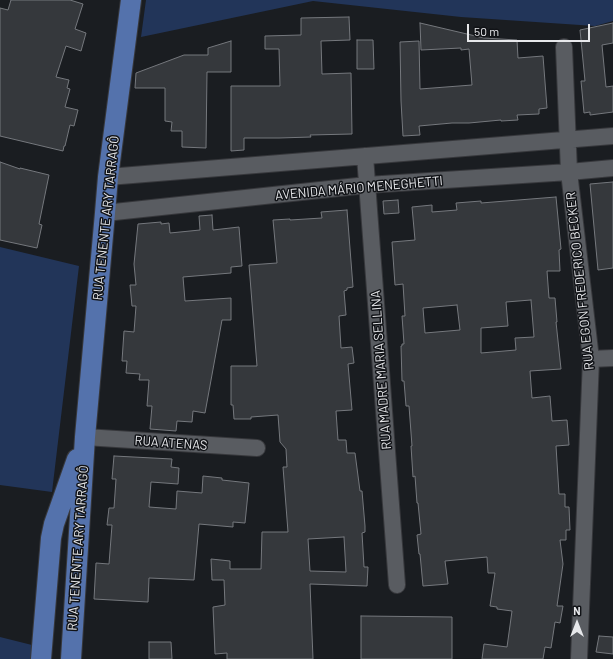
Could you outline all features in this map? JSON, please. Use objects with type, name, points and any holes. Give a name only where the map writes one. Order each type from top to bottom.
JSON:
[{"type":"main road","name":"RUA TENENTE ARY TARRAGÔ","points":[[71,659],[85,437],[108,177],[131,0]]},
{"type":"main road","name":"RUA TENENTE ARY TARRAGÔ","points":[[41,659],[50,538],[85,437]]},
{"type":"main road","points":[[50,545],[54,540],[61,537],[69,538],[74,541],[78,548]]},
{"type":"street","name":"RUA EGON FREDERICO BECKER","points":[[564,47],[569,172],[590,359],[579,659]]},
{"type":"street","points":[[108,177],[613,136]]},
{"type":"street","name":"RUA MADRE MARIA SELLINA","points":[[365,156],[397,585]]},
{"type":"street","name":"AVENIDA MÁRIO MENEGHETTI","points":[[105,213],[367,185],[613,168]]},
{"type":"street","points":[[590,359],[613,358]]},
{"type":"street","name":"RUA ATENAS","points":[[85,437],[257,448]]},
{"type":"shaded area","points":[[146,0],[613,0],[613,21],[595,26],[461,17],[313,1],[141,37]]},
{"type":"shaded area","points":[[0,247],[79,266],[52,492],[0,485]]},
{"type":"shaded area","points":[[0,637],[48,649],[48,659],[0,659]]},
{"type":"building","points":[[11,0],[70,0],[83,4],[75,29],[86,33],[81,51],[66,46],[56,77],[69,80],[67,88],[70,89],[65,107],[78,110],[74,126],[70,125],[63,151],[0,136],[0,8],[8,10]]},
{"type":"building","points":[[349,17],[350,40],[321,41],[322,74],[351,73],[352,134],[310,135],[311,137],[244,138],[244,150],[231,151],[231,86],[280,86],[279,49],[265,49],[265,36],[301,35],[301,18]]},
{"type":"building","points":[[420,23],[484,38],[517,40],[518,58],[543,56],[547,108],[539,109],[539,114],[517,115],[518,120],[419,126],[420,135],[403,136],[400,42],[419,41],[420,89],[472,85],[469,49],[421,50]]},
{"type":"building","points":[[613,23],[613,43],[602,45],[606,87],[613,86],[613,112],[590,115],[590,112],[584,113],[581,81],[585,81],[580,30]]},
{"type":"building","points":[[357,40],[373,40],[374,69],[357,69]]},
{"type":"building","points":[[231,41],[231,72],[207,72],[206,148],[182,147],[182,131],[171,131],[172,122],[165,121],[165,88],[135,88],[136,73],[184,55],[208,55],[208,48]]},
{"type":"building","points":[[0,162],[20,169],[49,175],[39,224],[42,225],[37,248],[0,240]]},
{"type":"building","points":[[613,182],[613,268],[598,270],[590,184]]},
{"type":"building","points":[[556,197],[561,249],[559,250],[560,271],[547,271],[549,298],[555,298],[561,369],[530,371],[532,398],[550,396],[552,421],[567,420],[569,445],[556,446],[559,494],[565,494],[565,507],[569,507],[570,530],[566,530],[566,540],[560,540],[563,564],[557,606],[563,606],[560,623],[555,622],[551,648],[545,647],[543,659],[482,659],[484,644],[507,647],[512,611],[497,609],[497,607],[490,606],[495,573],[488,573],[487,557],[445,561],[448,584],[423,586],[417,535],[421,534],[415,476],[413,477],[409,406],[406,406],[404,381],[402,381],[401,346],[404,344],[402,316],[405,316],[403,284],[395,285],[392,242],[415,240],[412,207],[432,205],[432,212],[457,210],[456,203],[481,201],[481,203]],"holes":[[[531,300],[534,337],[515,338],[516,350],[481,353],[481,328],[508,326],[506,302]],[[457,305],[460,330],[425,333],[423,308]]]},
{"type":"building","points":[[398,200],[399,213],[384,214],[383,201]]},
{"type":"building","points":[[347,210],[353,287],[347,288],[347,290],[344,291],[346,315],[339,316],[341,348],[352,347],[354,363],[348,364],[352,410],[336,411],[338,440],[346,440],[347,453],[355,453],[360,491],[362,491],[365,532],[362,533],[364,567],[368,567],[367,586],[310,584],[313,659],[227,659],[227,653],[215,654],[213,607],[225,605],[224,580],[212,580],[211,559],[230,561],[230,569],[261,569],[262,532],[288,532],[283,467],[287,467],[286,449],[280,442],[278,415],[251,417],[251,419],[234,419],[233,405],[231,405],[231,366],[257,366],[249,265],[277,263],[273,220],[322,218],[321,212]],"holes":[[[344,537],[346,572],[310,571],[308,539]]]},
{"type":"building","points":[[212,215],[213,230],[239,227],[242,266],[231,267],[231,273],[183,277],[185,301],[231,298],[231,320],[222,320],[205,413],[193,411],[192,422],[177,421],[176,431],[150,429],[152,406],[147,406],[149,380],[139,380],[140,374],[126,373],[127,361],[122,361],[124,331],[134,332],[136,306],[132,306],[130,285],[136,285],[134,264],[138,224],[161,222],[161,224],[169,223],[170,233],[200,230],[199,216]]},
{"type":"building","points":[[114,456],[172,459],[171,467],[179,468],[178,484],[151,482],[149,507],[176,509],[177,491],[202,493],[203,476],[249,483],[245,523],[233,522],[233,527],[199,524],[194,580],[149,578],[148,602],[94,599],[96,563],[109,564],[112,525],[107,525],[109,508],[114,508],[116,479],[112,479]]},
{"type":"building","points":[[361,616],[452,617],[452,659],[361,659]]},
{"type":"building","points":[[599,636],[613,637],[613,654],[596,652]]},
{"type":"building","points":[[149,642],[171,642],[172,659],[149,659]]}]
